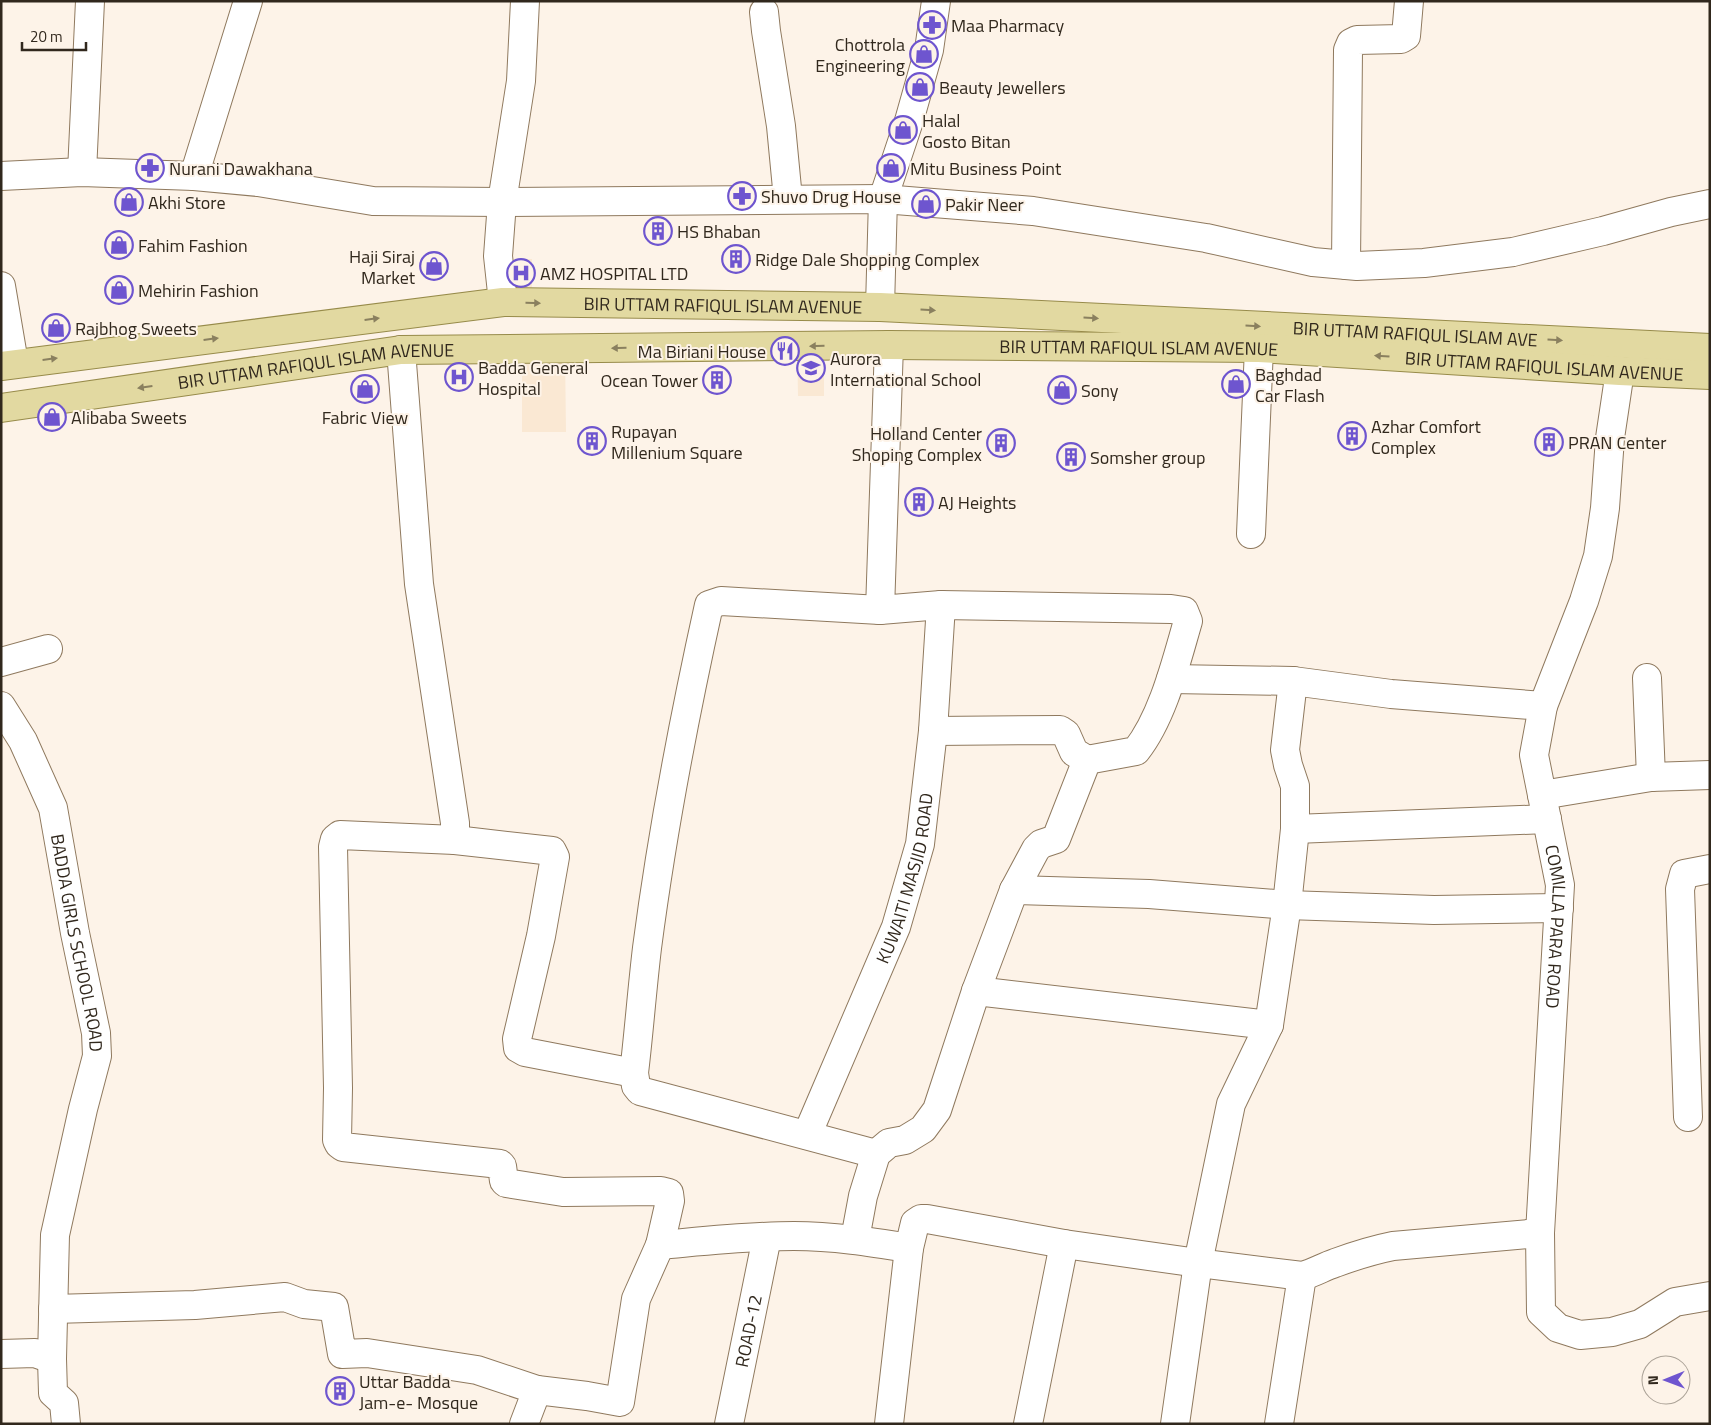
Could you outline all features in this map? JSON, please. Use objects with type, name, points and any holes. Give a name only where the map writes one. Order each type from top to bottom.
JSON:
[{"type":"main road","name":"BIR UTTAM RAFIQUL ISLAM AVENUE","points":[[8,364],[503,302],[880,308]]},
{"type":"main road","name":"BIR UTTAM RAFIQUL ISLAM AVE","points":[[880,308],[1710,348]]},
{"type":"main road","name":"BIR UTTAM RAFIQUL ISLAM AVENUE","points":[[1,408],[401,350],[889,345],[1259,348],[1710,375]]},
{"type":"street","points":[[82,172],[90,1]]},
{"type":"street","points":[[194,176],[248,1]]},
{"type":"street","points":[[503,302],[498,256],[502,202],[521,81],[525,1]]},
{"type":"street","points":[[880,308],[883,199],[909,121],[929,50],[936,1]]},
{"type":"street","points":[[1346,265],[1348,50],[1351,43],[1357,40],[1401,39],[1406,36],[1409,1]]},
{"type":"street","points":[[764,12],[781,126],[788,199]]},
{"type":"street","points":[[1,176],[82,172],[194,176],[258,182],[373,200],[502,202],[883,199],[1033,211],[1206,238],[1313,262],[1346,265],[1407,264],[1512,252],[1710,204]]},
{"type":"street","points":[[1,286],[8,364]]},
{"type":"street","points":[[880,610],[889,345]]},
{"type":"street","points":[[1251,534],[1259,348]]},
{"type":"street","points":[[401,350],[419,584],[456,840]]},
{"type":"street","name":"COMILLA PARA ROAD","points":[[1620,371],[1610,438],[1598,556],[1584,601],[1543,706],[1534,755],[1544,807],[1550,827],[1560,885],[1540,1232],[1541,1312],[1558,1328],[1580,1335],[1612,1332],[1640,1324],[1675,1302],[1710,1296]]},
{"type":"street","points":[[876,1154],[640,1091],[636,1086],[634,1073],[647,948],[670,796],[709,604],[721,601],[880,610],[941,605],[1171,609],[1184,611],[1188,621],[1170,679],[1147,737],[1136,751],[1087,760],[1074,752],[1066,734],[1060,730],[934,731]]},
{"type":"street","name":"KUWAITI MASJID ROAD","points":[[807,1135],[896,927],[920,844],[934,731],[941,605]]},
{"type":"street","points":[[1,662],[48,649]]},
{"type":"street","points":[[1646,678],[1651,777]]},
{"type":"street","points":[[1170,679],[1293,681],[1391,694],[1543,706]]},
{"type":"street","points":[[1175,1424],[1198,1263],[1231,1104],[1269,1025],[1287,905],[1296,828],[1295,786],[1285,750],[1293,681]]},
{"type":"street","name":"BADDA GIRLS SCHOOL ROAD","points":[[1,706],[23,741],[53,808],[75,933],[96,1033],[97,1056],[83,1109],[55,1235],[52,1359],[54,1393],[64,1403],[66,1424]]},
{"type":"street","points":[[856,1239],[863,1196],[876,1154],[889,1143],[905,1140],[923,1129],[937,1110],[976,991],[1014,890],[1036,849],[1041,844],[1056,839],[1087,760]]},
{"type":"street","points":[[1296,828],[1544,807],[1651,777],[1710,775]]},
{"type":"street","points":[[53,1309],[195,1304],[284,1297],[304,1304],[334,1307],[342,1354],[367,1353],[477,1370],[537,1390],[620,1402],[636,1299],[660,1245],[670,1202],[669,1193],[661,1191],[563,1192],[506,1183],[500,1164],[343,1147],[337,1140],[338,1088],[333,847],[335,839],[340,835],[456,840],[552,851],[555,857],[541,936],[517,1039],[518,1048],[525,1052],[634,1073]]},
{"type":"street","points":[[1688,1117],[1680,889],[1684,874],[1710,869]]},
{"type":"street","points":[[1014,890],[1149,894],[1287,905],[1434,910],[1560,908]]},
{"type":"street","points":[[976,991],[1269,1025]]},
{"type":"street","points":[[890,1424],[909,1248],[915,1223],[920,1219],[1064,1244],[1302,1276],[1316,1272],[1333,1263],[1373,1250],[1393,1246],[1540,1232]]},
{"type":"street","points":[[660,1245],[726,1239],[795,1236],[856,1239],[909,1248]]},
{"type":"street","name":"ROAD-12","points":[[729,1424],[767,1237]]},
{"type":"street","points":[[1028,1424],[1064,1244]]},
{"type":"street","points":[[1279,1424],[1302,1276]]},
{"type":"street","points":[[1,1354],[35,1353],[52,1359]]},
{"type":"street","points":[[524,1424],[537,1390]]},
{"type":"shaded area","name":"AMZ HOSPITAL LTD","points":[[510,259],[532,259],[532,288],[510,288]]},
{"type":"shaded area","name":"Aurora International School","points":[[824,340],[824,396],[798,396],[797,341]]},
{"type":"shaded area","points":[[522,351],[565,351],[566,432],[522,432]]},
{"type":"place","name":"Maa Pharmacy","points":[[932,25]]},
{"type":"place","name":"Chottrola Engineering","points":[[924,54]]},
{"type":"place","name":"Beauty Jewellers","points":[[920,87]]},
{"type":"place","name":"Halal Gosto Bitan","points":[[903,130]]},
{"type":"place","name":"Nurani Dawakhana","points":[[150,168]]},
{"type":"place","name":"Mitu Business Point","points":[[891,168]]},
{"type":"place","name":"Shuvo Drug House","points":[[742,196]]},
{"type":"place","name":"Akhi Store","points":[[129,202]]},
{"type":"place","name":"Pakir Neer","points":[[926,204]]},
{"type":"place","name":"HS Bhaban","points":[[658,231]]},
{"type":"place","name":"Fahim Fashion","points":[[119,245]]},
{"type":"place","name":"Ridge Dale Shopping Complex","points":[[736,259]]},
{"type":"place","name":"Haji Siraj Market","points":[[434,266]]},
{"type":"place","name":"AMZ HOSPITAL LTD","points":[[521,273]]},
{"type":"place","name":"Mehirin Fashion","points":[[119,290]]},
{"type":"place","name":"Rajbhog Sweets","points":[[56,328]]},
{"type":"place","name":"Ma Biriani House","points":[[785,351]]},
{"type":"place","name":"Aurora International School","points":[[811,368]]},
{"type":"place","name":"Badda General Hospital","points":[[459,377]]},
{"type":"place","name":"Ocean Tower","points":[[717,380]]},
{"type":"place","name":"Baghdad Car Flash","points":[[1236,384]]},
{"type":"place","name":"Fabric View","points":[[365,389]]},
{"type":"place","name":"Sony","points":[[1062,390]]},
{"type":"place","name":"Alibaba Sweets","points":[[52,417]]},
{"type":"place","name":"Azhar Comfort Complex","points":[[1352,436]]},
{"type":"place","name":"Rupayan Millenium Square","points":[[592,441]]},
{"type":"place","name":"PRAN Center","points":[[1549,442]]},
{"type":"place","name":"Holland Center Shoping Complex","points":[[1001,443]]},
{"type":"place","name":"Somsher group","points":[[1071,457]]},
{"type":"place","name":"AJ Heights","points":[[919,502]]},
{"type":"place","name":"Uttar Badda Jam-e- Mosque","points":[[340,1391]]}]
